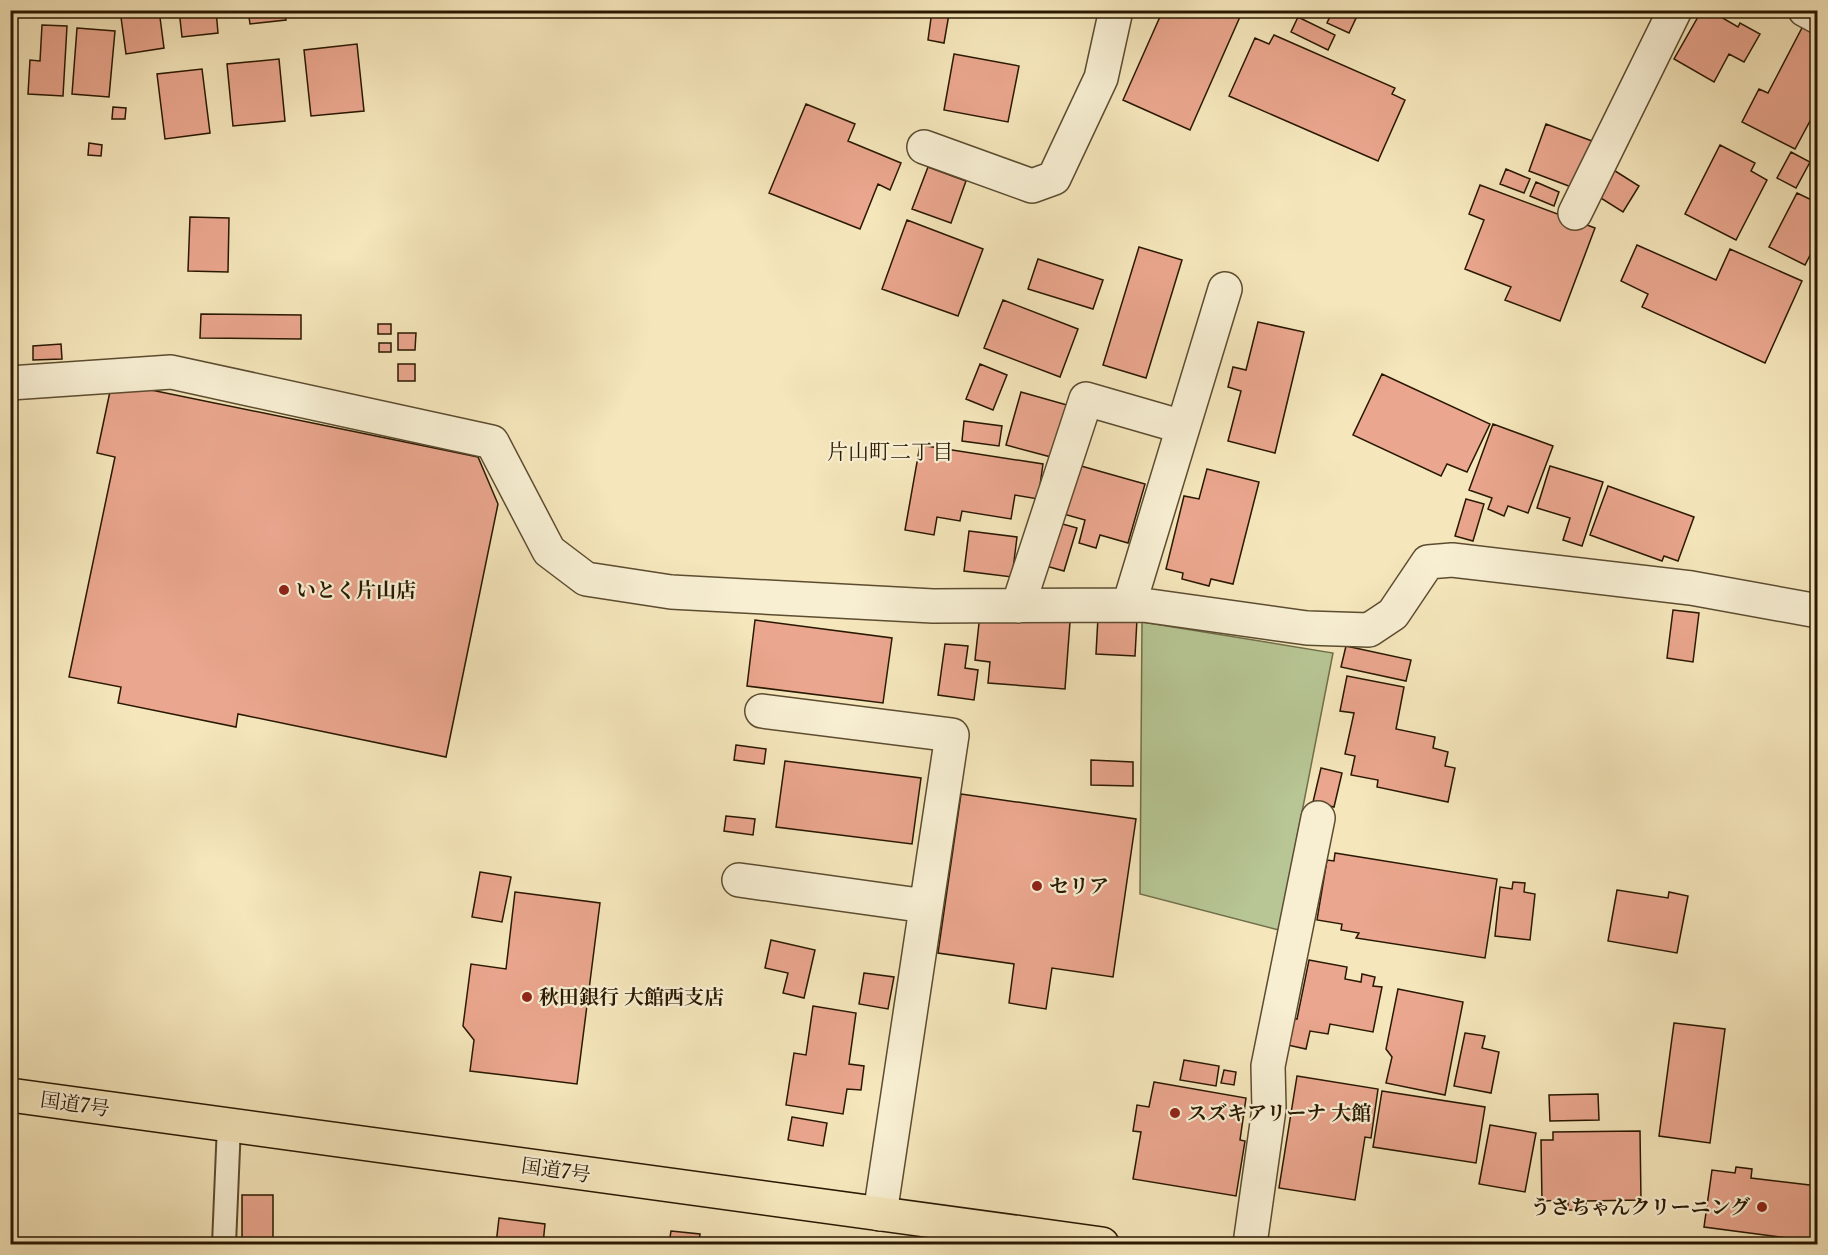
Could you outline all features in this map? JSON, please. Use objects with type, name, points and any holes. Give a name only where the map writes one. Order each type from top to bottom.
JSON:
[{"type":"highway","name":"国道7号","points":[[10,1095],[1102,1245]]},
{"type":"street","points":[[924,147],[1032,186],[1054,178],[1101,78],[1116,10]]},
{"type":"street","points":[[1575,213],[1675,10]]},
{"type":"street","points":[[1805,10],[1818,16]]},
{"type":"street","points":[[1129,605],[1225,289]]},
{"type":"street","points":[[10,382],[171,372],[492,442],[549,551],[586,579],[683,593],[933,606],[1143,605],[1307,628],[1370,630],[1393,614],[1428,562],[1452,560],[1691,588],[1818,611]]},
{"type":"street","points":[[1018,606],[1086,399],[1183,427]]},
{"type":"street","points":[[762,711],[952,735],[880,1214]]},
{"type":"street","points":[[1250,1245],[1269,1109],[1268,1066],[1318,818]]},
{"type":"street","points":[[739,880],[926,906]]},
{"type":"lane","points":[[224,1245],[229,1125]]},
{"type":"green space","points":[[1142,622],[1333,653],[1279,930],[1140,894]]},
{"type":"building","points":[[120,10],[159,10],[164,48],[126,54]]},
{"type":"building","points":[[179,10],[216,10],[218,33],[182,37]]},
{"type":"building","points":[[248,10],[285,10],[286,20],[250,24]]},
{"type":"building","points":[[319,10],[355,10],[356,13],[319,17]]},
{"type":"building","points":[[893,10],[923,10],[922,17]]},
{"type":"building","points":[[1163,10],[1243,10],[1190,130],[1123,100]]},
{"type":"building","points":[[1333,10],[1344,10],[1357,16],[1349,33],[1327,23]]},
{"type":"building","points":[[1702,10],[1709,10],[1738,27],[1740,23],[1760,34],[1744,62],[1729,54],[1714,82],[1674,59]]},
{"type":"building","points":[[932,11],[949,14],[944,43],[928,40]]},
{"type":"building","points":[[1298,17],[1335,35],[1328,50],[1291,32]]},
{"type":"building","points":[[1804,24],[1818,31],[1818,106],[1795,149],[1742,122],[1759,89],[1768,93]]},
{"type":"building","points":[[42,25],[67,26],[63,96],[28,94],[30,60],[40,61]]},
{"type":"building","points":[[77,28],[115,31],[109,97],[72,94]]},
{"type":"building","points":[[1274,35],[1395,88],[1392,94],[1405,100],[1378,161],[1229,96],[1255,38],[1269,44]]},
{"type":"building","points":[[357,44],[364,111],[311,116],[304,50]]},
{"type":"building","points":[[954,54],[1019,66],[1008,122],[944,110]]},
{"type":"building","points":[[279,59],[285,121],[233,126],[227,64]]},
{"type":"building","points":[[202,69],[210,133],[165,139],[157,74]]},
{"type":"building","points":[[806,104],[855,124],[848,141],[901,163],[890,190],[878,184],[860,229],[769,193]]},
{"type":"building","points":[[113,107],[126,108],[125,119],[112,119]]},
{"type":"building","points":[[1546,124],[1592,141],[1574,188],[1529,171]]},
{"type":"building","points":[[89,143],[102,145],[101,156],[88,155]]},
{"type":"building","points":[[1720,145],[1755,163],[1751,171],[1767,180],[1736,240],[1685,214]]},
{"type":"building","points":[[1791,152],[1810,162],[1796,188],[1777,178]]},
{"type":"building","points":[[928,167],[966,181],[951,223],[912,209]]},
{"type":"building","points":[[1506,169],[1530,179],[1524,193],[1500,184]]},
{"type":"building","points":[[1612,169],[1639,186],[1623,212],[1596,195]]},
{"type":"building","points":[[1536,182],[1559,192],[1554,206],[1530,196]]},
{"type":"building","points":[[1480,185],[1595,228],[1560,321],[1505,300],[1511,287],[1465,269],[1484,220],[1469,214]]},
{"type":"building","points":[[1797,193],[1818,203],[1818,240],[1805,265],[1769,247]]},
{"type":"building","points":[[190,217],[229,218],[228,272],[188,271]]},
{"type":"building","points":[[907,220],[983,249],[958,316],[882,289]]},
{"type":"building","points":[[1637,245],[1716,280],[1730,249],[1802,281],[1765,363],[1642,307],[1648,294],[1621,281]]},
{"type":"building","points":[[1139,247],[1182,260],[1146,378],[1103,365]]},
{"type":"building","points":[[1038,259],[1103,280],[1093,309],[1028,289]]},
{"type":"building","points":[[1003,300],[1078,329],[1060,377],[984,348]]},
{"type":"building","points":[[201,314],[301,315],[301,339],[200,338]]},
{"type":"building","points":[[10,321],[16,321],[16,346],[10,346]]},
{"type":"building","points":[[1258,322],[1304,332],[1275,453],[1228,441],[1241,391],[1228,387],[1233,367],[1246,370]]},
{"type":"building","points":[[378,324],[391,324],[391,334],[378,334]]},
{"type":"building","points":[[398,333],[416,333],[415,350],[398,350]]},
{"type":"building","points":[[379,343],[391,343],[391,352],[379,352]]},
{"type":"building","points":[[61,344],[62,359],[33,360],[33,346]]},
{"type":"building","points":[[398,364],[415,364],[415,381],[398,381]]},
{"type":"building","points":[[980,364],[1007,375],[993,410],[966,399]]},
{"type":"building","points":[[1382,374],[1490,424],[1467,472],[1447,464],[1441,476],[1353,435]]},
{"type":"building","name":"いとく片山店","points":[[112,382],[478,457],[498,504],[446,757],[238,714],[236,727],[118,703],[121,687],[69,677],[115,457],[97,453]]},
{"type":"building","points":[[1021,392],[1067,405],[1051,457],[1006,445]]},
{"type":"building","points":[[964,421],[1002,426],[999,446],[962,441]]},
{"type":"building","points":[[1493,424],[1553,446],[1528,513],[1508,506],[1504,516],[1488,509],[1492,498],[1469,490]]},
{"type":"building","points":[[920,445],[1043,464],[1038,499],[1015,495],[1011,519],[962,511],[960,521],[937,517],[934,535],[905,530]]},
{"type":"building","points":[[1074,464],[1145,484],[1128,543],[1100,535],[1096,548],[1079,543],[1085,520],[1060,513]]},
{"type":"building","points":[[1550,466],[1603,482],[1582,546],[1563,540],[1570,518],[1537,508]]},
{"type":"building","points":[[1207,469],[1259,482],[1233,584],[1211,579],[1209,586],[1182,579],[1183,573],[1166,569],[1184,496],[1199,499]]},
{"type":"building","points":[[1608,486],[1694,517],[1678,561],[1664,556],[1662,561],[1590,535]]},
{"type":"building","points":[[1466,499],[1484,504],[1473,541],[1455,536]]},
{"type":"building","points":[[1059,523],[1077,528],[1064,571],[1046,566]]},
{"type":"building","points":[[969,531],[1017,537],[1012,577],[964,571]]},
{"type":"building","points":[[1673,610],[1699,613],[1693,662],[1667,658]]},
{"type":"building","points":[[980,614],[1070,622],[1065,689],[988,683],[990,662],[975,660]]},
{"type":"building","points":[[1098,617],[1137,619],[1135,656],[1096,654]]},
{"type":"building","points":[[755,620],[892,638],[883,703],[747,686]]},
{"type":"building","points":[[945,644],[968,646],[965,668],[978,670],[974,700],[938,695]]},
{"type":"building","points":[[1346,646],[1411,660],[1406,681],[1341,667]]},
{"type":"building","points":[[1347,676],[1404,687],[1396,729],[1435,737],[1433,748],[1448,752],[1445,766],[1455,768],[1448,802],[1377,787],[1378,780],[1351,775],[1355,756],[1345,754],[1354,713],[1340,711]]},
{"type":"building","points":[[736,745],[766,749],[764,764],[734,760]]},
{"type":"building","points":[[1091,760],[1133,762],[1133,786],[1091,785]]},
{"type":"building","points":[[785,761],[921,778],[912,844],[776,827]]},
{"type":"building","points":[[1321,768],[1342,773],[1334,807],[1313,802]]},
{"type":"building","name":"セリア","points":[[961,794],[1136,819],[1113,977],[1052,968],[1046,1009],[1009,1003],[1014,964],[938,953]]},
{"type":"building","points":[[726,816],[755,819],[753,835],[724,831]]},
{"type":"building","points":[[1335,853],[1497,879],[1485,958],[1356,938],[1359,933],[1341,930],[1342,924],[1317,920],[1327,860],[1334,861]]},
{"type":"building","points":[[480,872],[511,877],[502,922],[472,917]]},
{"type":"building","points":[[1513,882],[1525,883],[1524,892],[1535,894],[1530,940],[1495,936],[1500,887],[1512,889]]},
{"type":"building","points":[[1617,890],[1668,898],[1669,892],[1688,896],[1677,953],[1608,941]]},
{"type":"building","name":"秋田銀行 大館西支店","points":[[515,892],[600,903],[577,1084],[470,1071],[474,1040],[463,1026],[471,964],[506,969]]},
{"type":"building","points":[[771,940],[815,950],[804,998],[783,993],[788,973],[765,968]]},
{"type":"building","points":[[1309,960],[1347,967],[1345,979],[1361,982],[1362,974],[1375,977],[1373,986],[1382,987],[1373,1032],[1330,1024],[1328,1034],[1310,1031],[1306,1049],[1283,1044],[1288,1017],[1297,1019]]},
{"type":"building","points":[[864,973],[894,977],[888,1009],[859,1004]]},
{"type":"building","points":[[1398,989],[1463,1002],[1445,1095],[1386,1083],[1392,1057],[1386,1049]]},
{"type":"building","points":[[813,1006],[856,1013],[849,1064],[864,1066],[861,1090],[847,1089],[843,1114],[786,1105],[794,1053],[806,1055]]},
{"type":"building","points":[[1674,1023],[1725,1029],[1710,1143],[1659,1136]]},
{"type":"building","points":[[1465,1033],[1485,1036],[1482,1048],[1499,1052],[1491,1093],[1454,1086]]},
{"type":"building","points":[[1184,1060],[1219,1066],[1216,1086],[1180,1080]]},
{"type":"building","points":[[1224,1070],[1236,1072],[1234,1085],[1221,1083]]},
{"type":"building","points":[[1297,1076],[1378,1089],[1371,1138],[1365,1137],[1355,1200],[1279,1188]]},
{"type":"building","points":[[1154,1082],[1246,1098],[1240,1140],[1245,1141],[1236,1196],[1133,1179],[1141,1132],[1133,1131],[1137,1105],[1149,1107]]},
{"type":"building","points":[[1382,1091],[1485,1107],[1476,1163],[1373,1147]]},
{"type":"building","points":[[1598,1094],[1599,1120],[1550,1121],[1549,1095]]},
{"type":"building","points":[[792,1117],[827,1123],[823,1146],[788,1140]]},
{"type":"building","points":[[1490,1125],[1536,1133],[1525,1192],[1479,1184]]},
{"type":"building","points":[[1640,1131],[1641,1200],[1586,1201],[1586,1210],[1568,1210],[1568,1200],[1542,1201],[1541,1140],[1553,1140],[1553,1132]]},
{"type":"building","name":"うさちゃんクリーニング","points":[[1736,1167],[1752,1169],[1751,1178],[1818,1186],[1818,1242],[1704,1227],[1712,1170],[1735,1173]]},
{"type":"building","points":[[242,1195],[273,1195],[273,1244],[242,1244]]},
{"type":"building","points":[[499,1218],[545,1224],[543,1244],[496,1244]]},
{"type":"building","points":[[671,1231],[700,1234],[699,1244],[669,1244]]},
{"type":"place","name":"いとく片山店","points":[[284,590]]},
{"type":"place","name":"セリア","points":[[1037,886]]},
{"type":"place","name":"秋田銀行 大館西支店","points":[[527,997]]},
{"type":"place","name":"スズキアリーナ 大館","points":[[1175,1113]]},
{"type":"place","name":"うさちゃんクリーニング","points":[[1762,1207]]},
{"type":"district","name":"片山町二丁目","points":[[890,451]]}]
